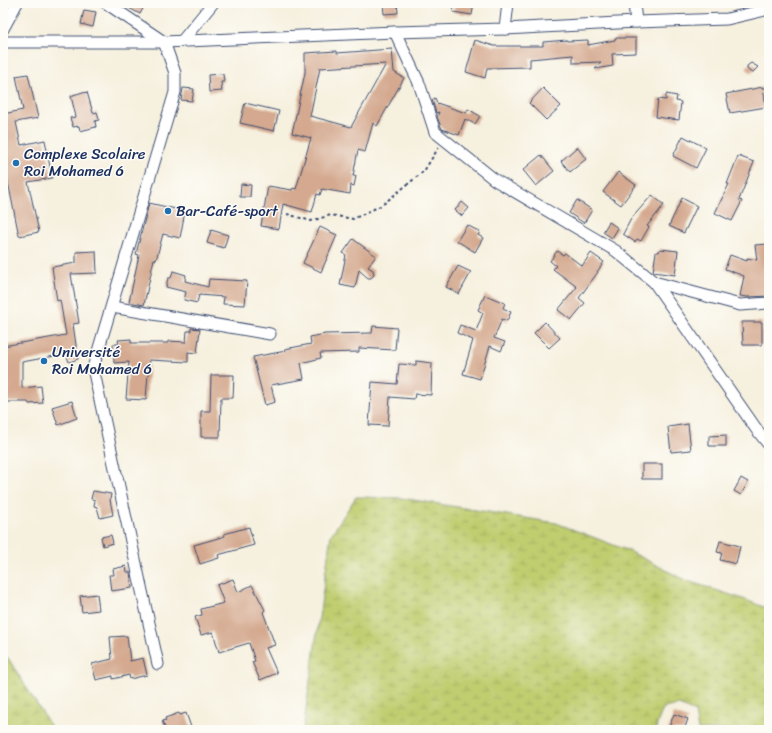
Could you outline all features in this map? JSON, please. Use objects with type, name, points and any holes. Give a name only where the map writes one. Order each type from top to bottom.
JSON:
[{"type":"street","points":[[3,29],[17,3]]},
{"type":"street","points":[[106,3],[164,42],[175,73],[175,92],[93,368],[158,664]]},
{"type":"street","points":[[182,41],[212,3]]},
{"type":"street","points":[[505,29],[508,3]]},
{"type":"street","points":[[634,3],[636,22]]},
{"type":"street","points":[[3,42],[164,42],[505,29],[726,19],[769,9]]},
{"type":"street","points":[[395,32],[419,83],[435,132],[496,180],[616,252],[654,282],[769,445]]},
{"type":"street","points":[[654,282],[740,305],[769,303]]},
{"type":"street","points":[[112,307],[270,334]]},
{"type":"path","points":[[287,214],[311,221],[331,215],[353,218],[382,205],[424,171],[444,139]]},
{"type":"green space","points":[[356,497],[401,498],[556,523],[629,551],[685,580],[769,609],[769,730],[698,730],[695,712],[679,705],[663,708],[656,730],[303,730],[331,535]]},
{"type":"green space","points":[[3,655],[8,658],[53,730],[3,730]]},
{"type":"building","points":[[120,3],[146,3],[140,14]]},
{"type":"building","points":[[383,3],[397,3],[398,13],[384,14]]},
{"type":"building","points":[[455,3],[474,3],[472,15],[453,12]]},
{"type":"building","points":[[84,10],[96,12],[93,27],[81,24]]},
{"type":"building","points":[[615,38],[636,38],[636,53],[612,54],[613,66],[595,69],[601,62],[573,63],[573,55],[530,59],[530,67],[487,68],[485,78],[466,72],[475,40],[494,46],[543,46],[543,42],[567,40],[588,40],[588,45],[615,40]]},
{"type":"building","points":[[392,49],[394,72],[404,78],[377,126],[373,123],[365,152],[358,150],[353,176],[356,176],[354,186],[351,185],[350,194],[322,189],[320,195],[317,194],[312,212],[283,204],[279,229],[261,226],[268,186],[292,190],[293,188],[296,189],[311,138],[292,133],[305,73],[305,53],[337,51],[337,53]],"holes":[[[386,64],[351,127],[310,116],[320,68]]]},
{"type":"building","points":[[751,63],[758,67],[753,72],[750,72],[747,69],[747,66]]},
{"type":"building","points":[[28,74],[38,118],[16,122],[21,145],[45,140],[52,178],[28,182],[39,232],[19,236],[3,157],[3,114],[23,110],[16,76]]},
{"type":"building","points":[[223,74],[224,82],[221,82],[222,91],[209,92],[208,75]]},
{"type":"building","points":[[763,87],[766,107],[730,113],[726,94]]},
{"type":"building","points":[[183,88],[194,89],[192,101],[181,100]]},
{"type":"building","points":[[543,88],[561,106],[546,120],[529,103]]},
{"type":"building","points":[[87,92],[93,113],[97,112],[99,120],[95,121],[96,127],[80,131],[79,126],[73,127],[70,118],[76,117],[71,96]]},
{"type":"building","points":[[666,94],[677,96],[676,101],[681,102],[679,120],[656,117],[658,99],[666,100]]},
{"type":"building","points":[[435,98],[437,103],[466,113],[468,109],[480,116],[475,124],[465,119],[459,135],[442,129],[437,117],[439,112],[436,113],[432,100]]},
{"type":"building","points":[[245,103],[279,111],[274,131],[240,123]]},
{"type":"building","points":[[683,136],[706,148],[696,168],[673,156]]},
{"type":"building","points":[[577,147],[586,159],[570,172],[561,161]]},
{"type":"building","points":[[541,155],[554,171],[536,186],[523,170]]},
{"type":"building","points":[[738,156],[754,162],[739,200],[742,201],[732,221],[715,213],[729,184],[727,184]]},
{"type":"building","points":[[618,172],[636,185],[621,205],[603,192]]},
{"type":"building","points":[[241,184],[251,185],[250,197],[240,197]]},
{"type":"building","points":[[652,195],[664,205],[647,226],[649,227],[641,241],[637,239],[635,242],[623,234],[631,219]]},
{"type":"building","points":[[682,198],[697,206],[684,233],[669,226]]},
{"type":"building","points":[[577,200],[592,210],[584,223],[569,213]]},
{"type":"building","points":[[462,202],[469,208],[462,216],[455,210]]},
{"type":"building","points":[[149,203],[185,211],[180,238],[163,234],[156,260],[154,259],[144,305],[129,302],[139,255],[136,254]]},
{"type":"building","points":[[609,222],[618,228],[612,238],[603,232]]},
{"type":"building","points":[[467,225],[480,232],[478,235],[483,238],[475,252],[457,241]]},
{"type":"building","points":[[320,227],[337,235],[321,272],[303,263]]},
{"type":"building","points":[[211,230],[228,235],[224,248],[207,243]]},
{"type":"building","points":[[353,239],[376,256],[368,267],[373,270],[374,275],[371,278],[368,278],[359,270],[355,288],[340,285],[346,255],[343,253]]},
{"type":"building","points":[[769,244],[769,296],[740,296],[744,276],[725,269],[730,255],[747,261],[747,258],[757,260],[755,245]]},
{"type":"building","points":[[660,249],[678,251],[675,275],[653,272],[656,252],[659,252]]},
{"type":"building","points":[[96,251],[97,273],[71,274],[79,323],[73,324],[78,359],[69,362],[66,354],[22,362],[22,388],[41,386],[43,403],[29,404],[28,402],[3,402],[3,346],[66,335],[60,300],[57,301],[52,267],[76,263],[76,252]]},
{"type":"building","points":[[557,251],[563,255],[565,253],[582,266],[591,253],[604,262],[579,298],[585,303],[571,320],[558,310],[577,287],[553,269],[556,266],[550,261]]},
{"type":"building","points":[[458,266],[471,272],[459,294],[446,287]]},
{"type":"building","points":[[173,271],[186,275],[185,281],[208,287],[209,279],[247,281],[245,305],[223,304],[224,297],[199,295],[197,303],[184,300],[186,292],[166,287],[168,278],[171,278]]},
{"type":"building","points":[[485,295],[505,303],[503,308],[511,312],[507,321],[502,319],[494,338],[505,342],[501,351],[490,346],[480,379],[463,374],[473,340],[457,333],[460,325],[476,331],[483,313],[478,310]]},
{"type":"building","points":[[545,322],[560,338],[549,348],[534,333]]},
{"type":"building","points":[[742,322],[762,322],[762,345],[743,345]]},
{"type":"building","points":[[373,326],[397,328],[395,350],[359,348],[359,352],[320,353],[321,358],[301,363],[304,379],[271,385],[275,402],[265,405],[253,357],[286,351],[285,349],[311,344],[310,337],[325,334],[372,333]]},
{"type":"building","points":[[191,328],[200,329],[197,353],[188,352],[188,362],[149,360],[146,400],[126,399],[129,362],[114,363],[113,344],[119,344],[118,340],[131,339],[131,343],[168,343],[168,341],[186,342],[187,331],[191,331]]},
{"type":"building","points":[[416,361],[432,363],[431,395],[415,394],[414,399],[390,397],[388,426],[369,425],[372,382],[397,384],[399,364],[416,365]]},
{"type":"building","points":[[211,375],[234,375],[233,398],[221,398],[220,437],[201,437],[201,411],[210,411]]},
{"type":"building","points":[[72,401],[77,418],[58,425],[52,407]]},
{"type":"building","points":[[688,424],[691,450],[671,452],[668,427]]},
{"type":"building","points":[[726,435],[726,446],[709,446],[709,436]]},
{"type":"building","points":[[642,464],[662,464],[662,479],[642,479]]},
{"type":"building","points":[[741,478],[748,482],[741,495],[734,491]]},
{"type":"building","points":[[93,491],[111,494],[110,500],[113,515],[100,518],[97,507],[94,506],[95,500],[91,499]]},
{"type":"building","points":[[249,527],[254,545],[218,555],[219,558],[200,564],[194,545]]},
{"type":"building","points":[[111,535],[113,543],[103,546],[101,537]]},
{"type":"building","points":[[720,541],[740,546],[736,564],[720,560],[722,553],[717,552]]},
{"type":"building","points":[[126,566],[127,572],[130,572],[132,588],[111,591],[109,575],[114,575],[113,569]]},
{"type":"building","points":[[233,579],[238,592],[252,585],[265,610],[263,612],[275,645],[266,648],[277,673],[260,680],[252,662],[255,661],[249,643],[219,652],[213,632],[201,635],[195,617],[202,615],[201,609],[224,603],[217,585]]},
{"type":"building","points":[[97,594],[99,610],[82,612],[80,596]]},
{"type":"building","points":[[127,636],[130,661],[143,658],[147,675],[130,679],[129,675],[113,679],[113,676],[96,680],[92,664],[112,659],[110,637]]},
{"type":"building","points":[[179,713],[180,715],[186,713],[192,730],[166,730],[162,721],[166,720],[165,718]]},
{"type":"building","points":[[674,714],[688,719],[684,730],[668,730]]},
{"type":"place","name":"Complexe Scolaire Roi Mohamed 6","points":[[16,163]]},
{"type":"place","name":"Bar-Café-sport","points":[[168,211]]},
{"type":"place","name":"Université Roi Mohamed 6","points":[[44,361]]}]
